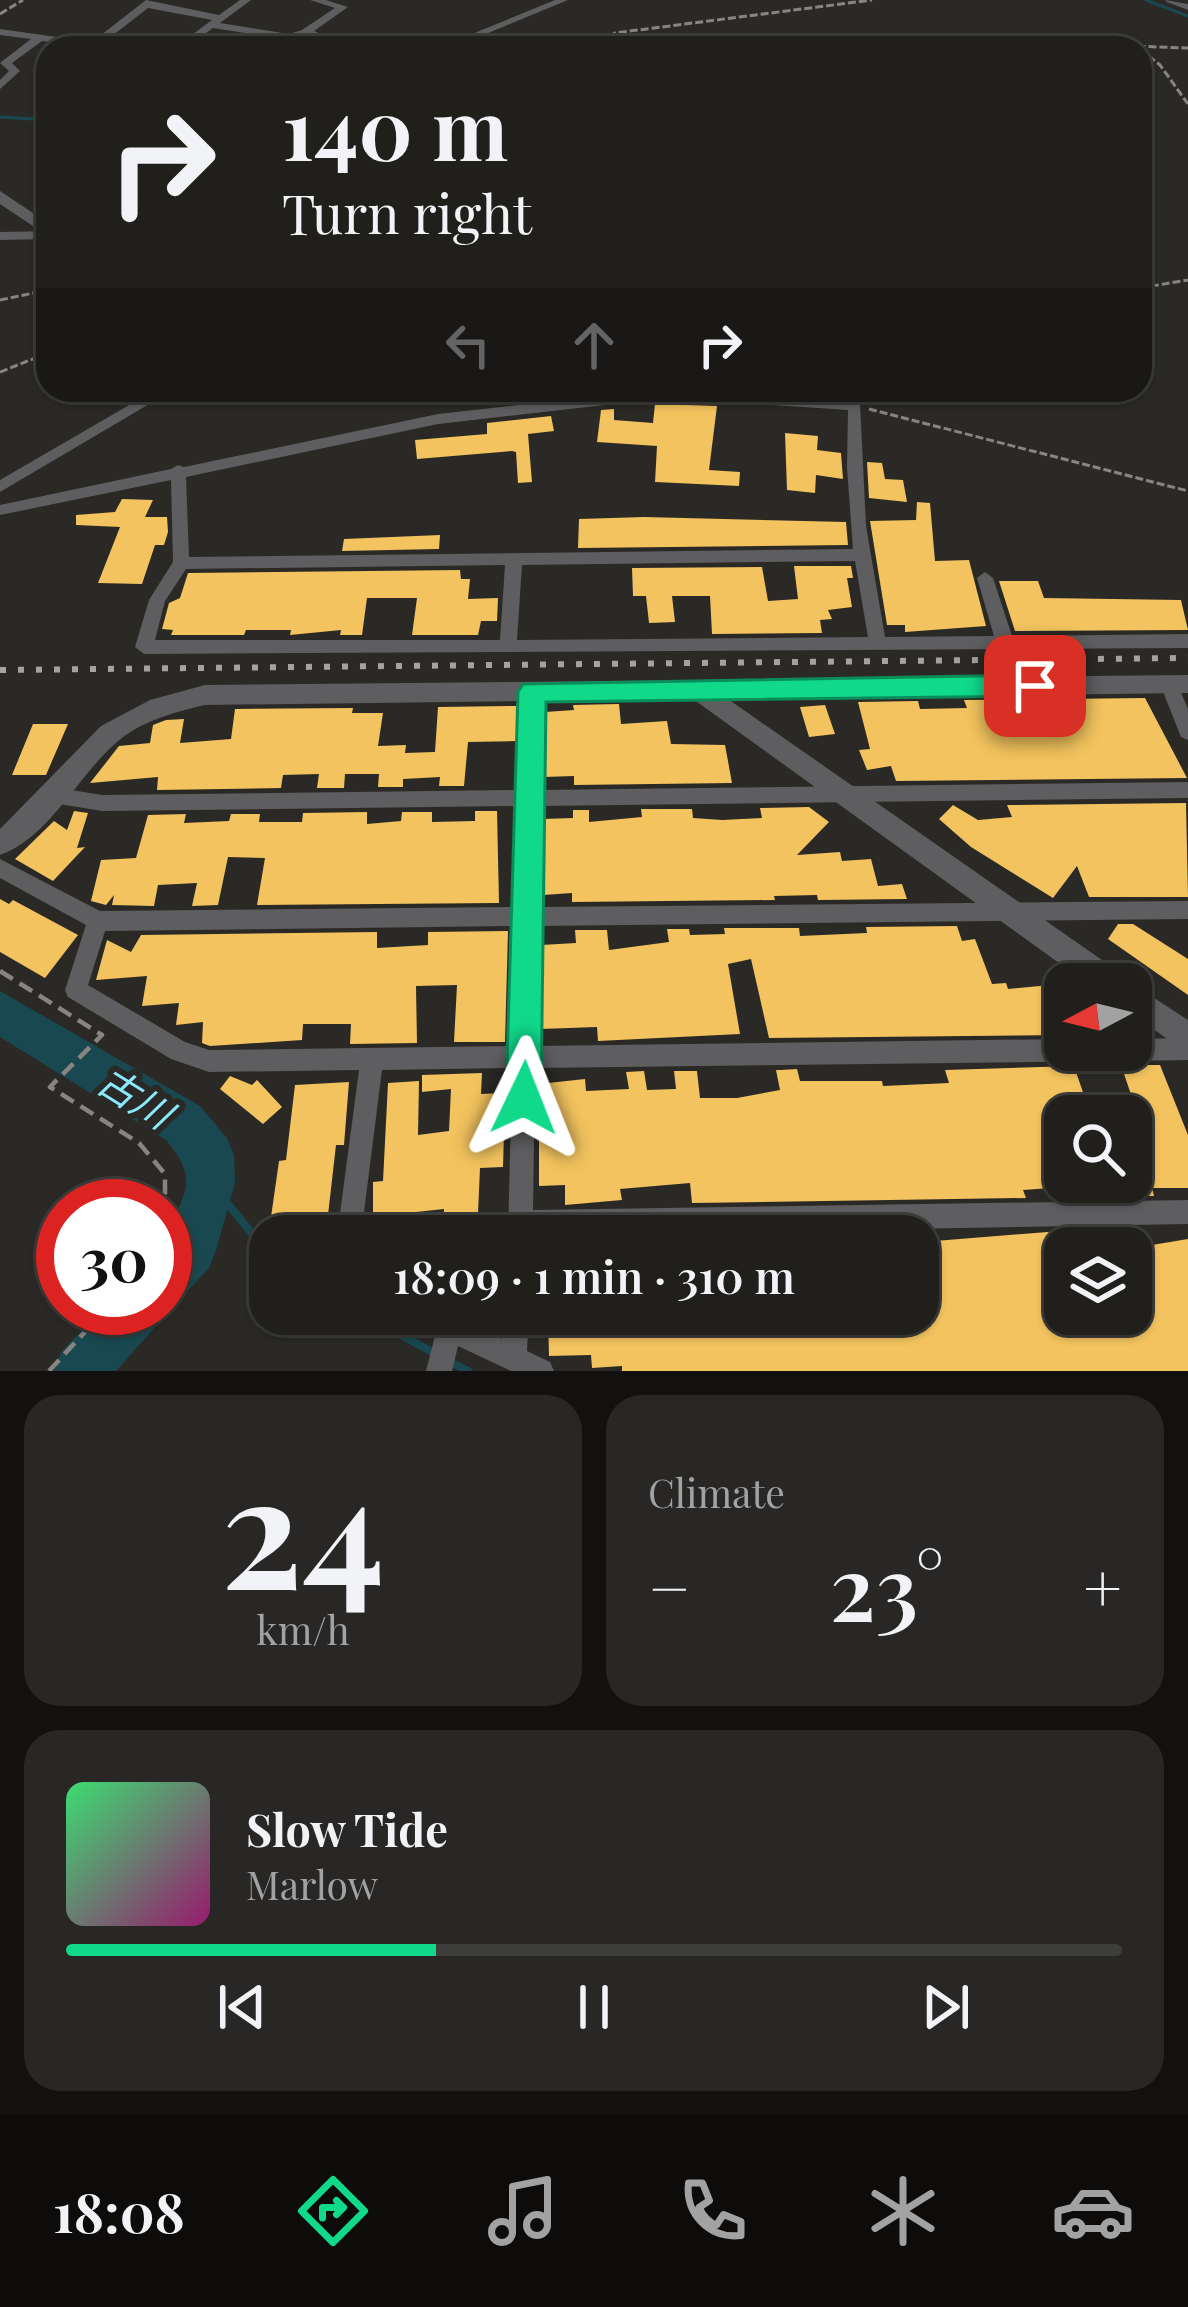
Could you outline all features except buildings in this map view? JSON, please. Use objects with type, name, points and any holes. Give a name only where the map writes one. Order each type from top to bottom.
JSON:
[{"type":"street","points":[[196,36],[246,0]]},
{"type":"street","points":[[292,36],[343,7],[315,0]]},
{"type":"street","points":[[473,36],[563,0]]},
{"type":"street","points":[[1170,0],[1188,7]]},
{"type":"street","points":[[106,36],[148,2],[284,36]]},
{"type":"street","points":[[0,32],[36,36]]},
{"type":"street","points":[[305,32],[316,36]]},
{"type":"street","points":[[0,86],[15,70],[5,63],[36,41]]},
{"type":"street","points":[[0,196],[36,224]]},
{"type":"street","points":[[0,236],[36,234]]},
{"type":"street","points":[[0,487],[145,402]]},
{"type":"street","points":[[0,509],[438,419],[573,402]]},
{"type":"street","points":[[797,402],[855,406],[851,487],[859,555],[878,644]]},
{"type":"street","points":[[178,470],[181,562],[158,600],[144,647],[1188,641]]},
{"type":"street","points":[[181,562],[859,555]]},
{"type":"street","points":[[508,647],[514,561]]},
{"type":"street","points":[[985,578],[1005,643]]},
{"type":"street","points":[[0,843],[110,733],[159,707],[205,695],[1178,684],[1188,732]]},
{"type":"street","points":[[698,690],[1083,963]]},
{"type":"street","points":[[520,1215],[531,915],[532,692]]},
{"type":"street","points":[[53,795],[102,803],[1188,790]]},
{"type":"street","points":[[0,868],[98,921],[1188,910]]},
{"type":"street","points":[[98,921],[76,990],[179,1051],[208,1060],[1044,1051]]},
{"type":"street","points":[[1152,1013],[1188,1038]]},
{"type":"street","points":[[1152,1050],[1188,1049]]},
{"type":"street","points":[[352,1215],[371,1059]]},
{"type":"street","points":[[939,1218],[1188,1212]]},
{"type":"street","points":[[439,1371],[447,1335]]},
{"type":"street","points":[[459,1335],[541,1371]]},
{"type":"street","points":[[514,1359],[515,1335]]},
{"type":"path","points":[[0,14],[23,0]]},
{"type":"path","points":[[610,36],[872,0]]},
{"type":"path","points":[[1152,48],[1188,48]]},
{"type":"path","points":[[1152,59],[1188,104]]},
{"type":"path","points":[[1152,286],[1188,280]]},
{"type":"path","points":[[0,300],[36,292]]},
{"type":"path","points":[[0,372],[36,358]]},
{"type":"path","points":[[855,406],[1188,490]]},
{"type":"path","points":[[0,971],[102,1035],[50,1087],[139,1143],[165,1179]]},
{"type":"path","points":[[50,1371],[82,1335]]},
{"type":"waterway","points":[[1146,0],[1188,16]]},
{"type":"waterway","points":[[0,117],[36,119]]},
{"type":"waterway","name":"古川","points":[[0,1012],[183,1123],[210,1155],[211,1183],[192,1247]]},
{"type":"waterway","points":[[211,1183],[249,1230]]},
{"type":"waterway","name":"古川","points":[[80,1371],[113,1335]]},
{"type":"waterway","points":[[401,1335],[438,1355]]},
{"type":"waterway","points":[[450,1362],[468,1371]]},
{"type":"railway","points":[[0,670],[1188,658]]},
{"type":"route","points":[[524,1098],[532,692],[1035,686]]}]
